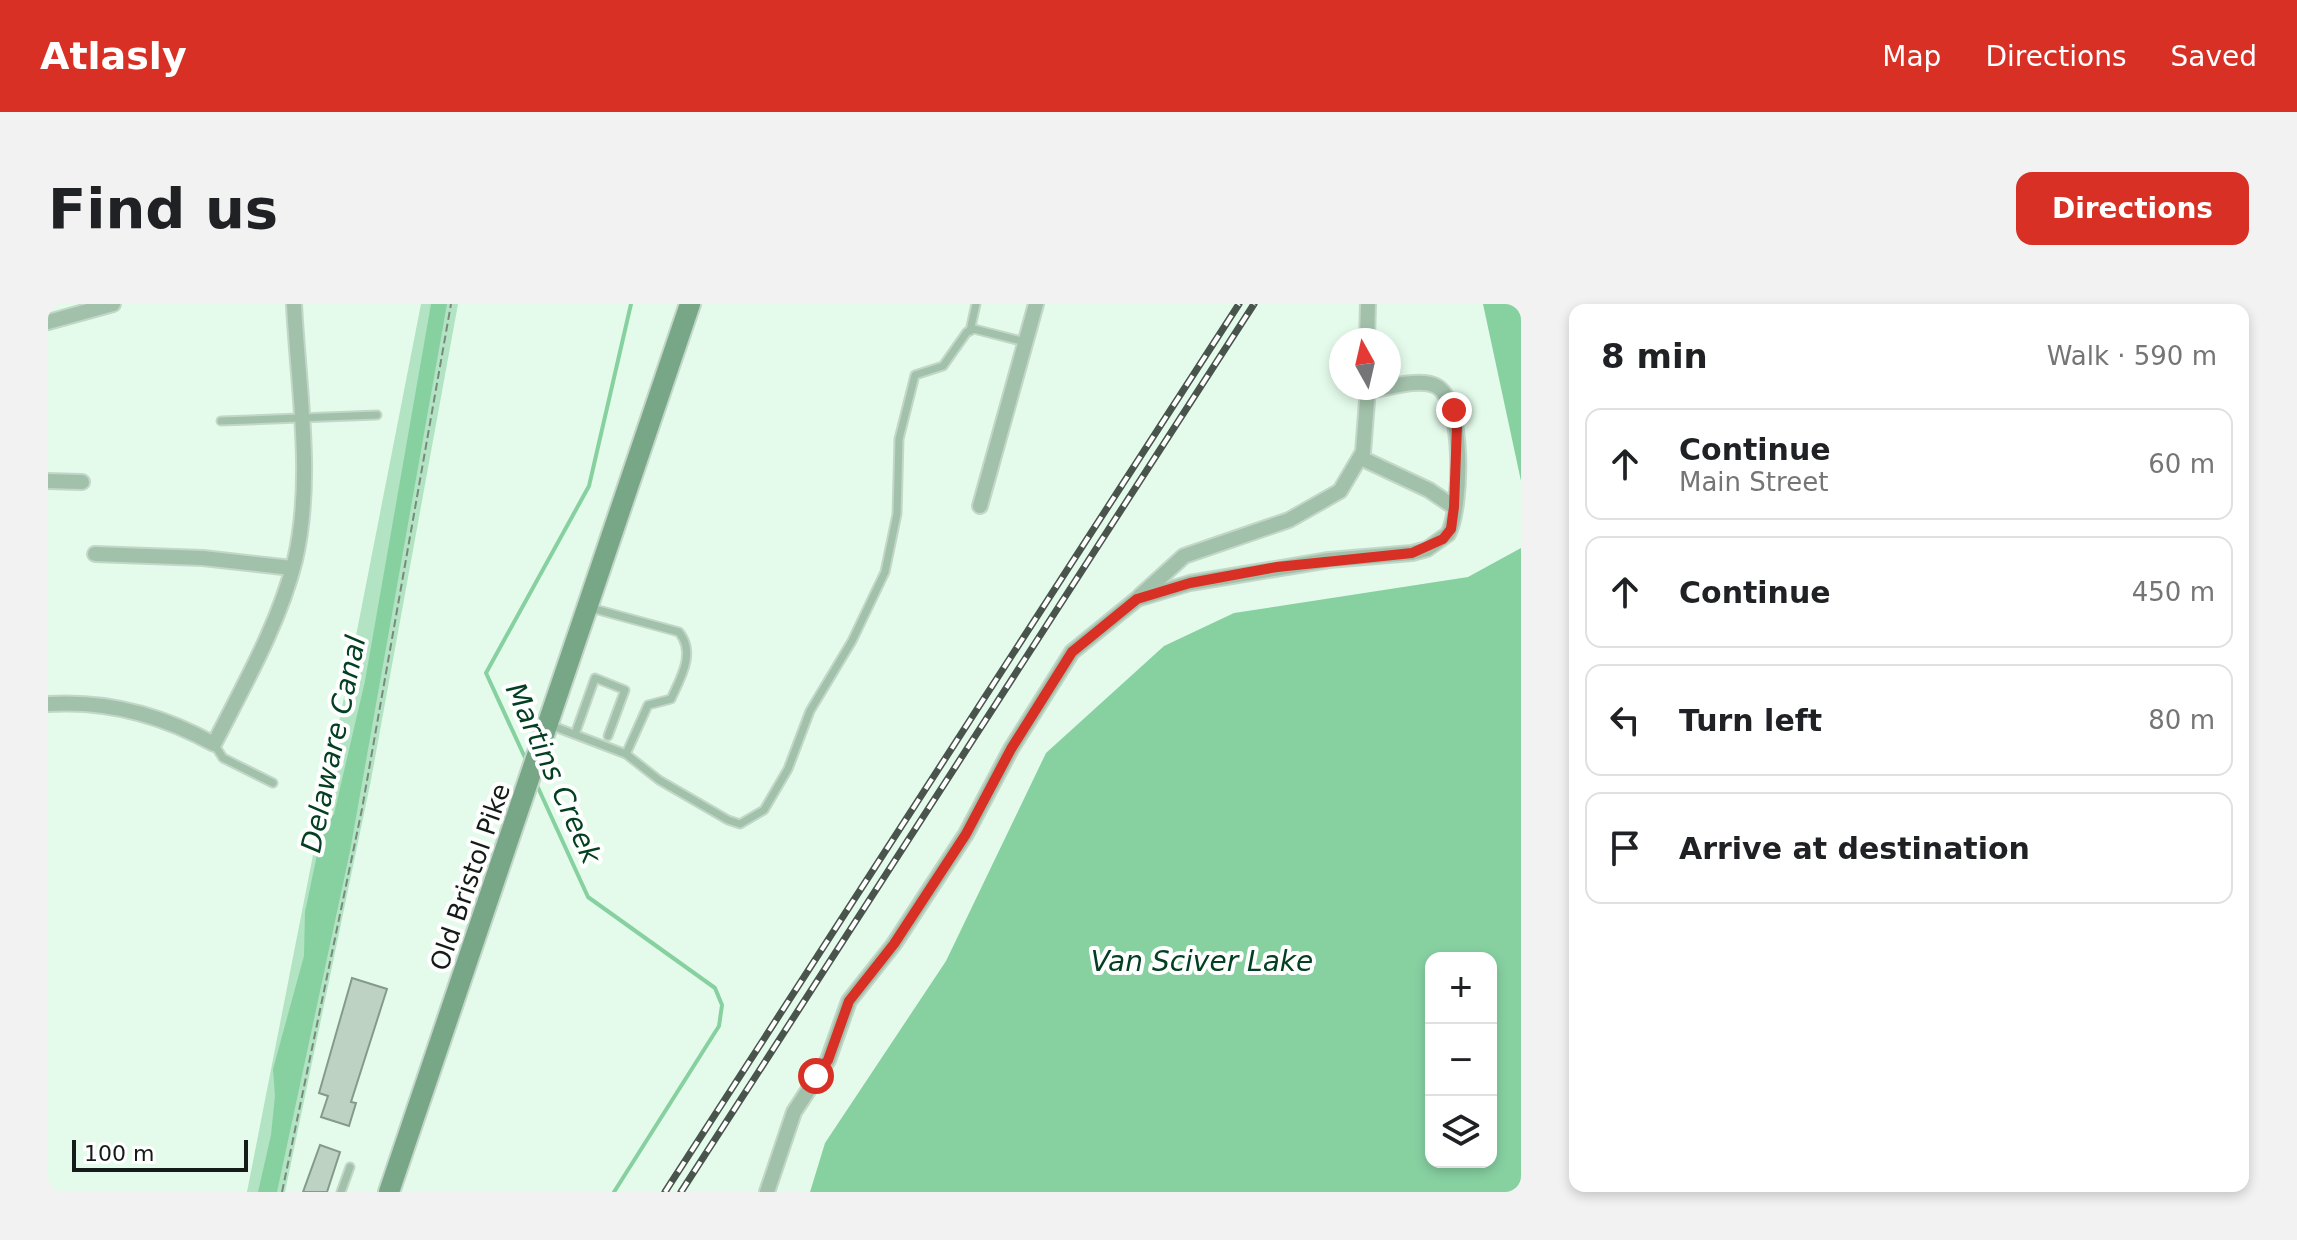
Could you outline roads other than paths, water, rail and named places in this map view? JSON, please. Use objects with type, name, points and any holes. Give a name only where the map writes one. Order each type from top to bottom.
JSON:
[{"type":"main road","name":"Old Bristol Pike","points":[[389,1192],[690,304]]},
{"type":"street","points":[[48,322],[113,304]]},
{"type":"street","points":[[48,704],[123,707],[174,724],[214,744],[281,602],[292,568],[303,494],[294,304]]},
{"type":"street","points":[[980,506],[1036,304]]},
{"type":"street","points":[[1367,328],[1368,304]]},
{"type":"street","points":[[1137,599],[1190,583],[1277,567],[1412,553],[1427,549],[1448,534],[1454,507],[1457,426],[1446,395],[1426,383],[1401,386]]},
{"type":"street","points":[[767,1192],[794,1112],[828,1060],[849,1001],[894,944],[966,834],[1011,749],[1072,652],[1184,556],[1289,520],[1319,505],[1349,481],[1361,458],[1367,435],[1368,400]]},
{"type":"street","points":[[1361,458],[1429,490],[1454,507]]},
{"type":"street","points":[[48,481],[82,482]]},
{"type":"street","points":[[95,554],[203,558],[292,568]]},
{"type":"lane","points":[[548,725],[626,754],[659,780],[728,820],[740,824],[764,810],[788,769],[810,711],[852,641],[885,572],[897,514],[899,439],[915,375],[943,366],[970,331],[976,304]]},
{"type":"lane","points":[[970,331],[1025,342]]},
{"type":"lane","points":[[221,421],[377,415]]},
{"type":"lane","points":[[589,607],[649,621],[679,632],[687,642],[689,653],[671,699],[648,705],[626,754]]},
{"type":"lane","points":[[575,734],[595,678],[625,690],[608,736]]},
{"type":"lane","points":[[214,744],[223,758],[273,783]]},
{"type":"lane","points":[[341,1192],[350,1167]]},
{"type":"water","points":[[431,304],[447,304],[350,851],[277,1192],[258,1192],[271,1135],[275,1096],[273,1069],[304,956],[305,912],[323,826],[334,814],[365,681]]},
{"type":"water","points":[[1483,304],[1521,304],[1521,481]]},
{"type":"water","name":"Van Sciver Lake","points":[[1521,548],[1521,1192],[810,1192],[825,1143],[946,961],[1046,753],[1164,646],[1234,613],[1468,577]]},
{"type":"waterway","name":"Martins Creek","points":[[527,762],[486,673],[589,486],[631,304]]},
{"type":"waterway","name":"Martins Creek","points":[[535,781],[588,897],[715,988],[722,1005],[719,1026],[614,1192]]},
{"type":"railway","points":[[665,1192],[1239,304]]},
{"type":"railway","points":[[681,1192],[1254,304]]},
{"type":"water label","name":"Delaware Canal","points":[[333,744]]}]
